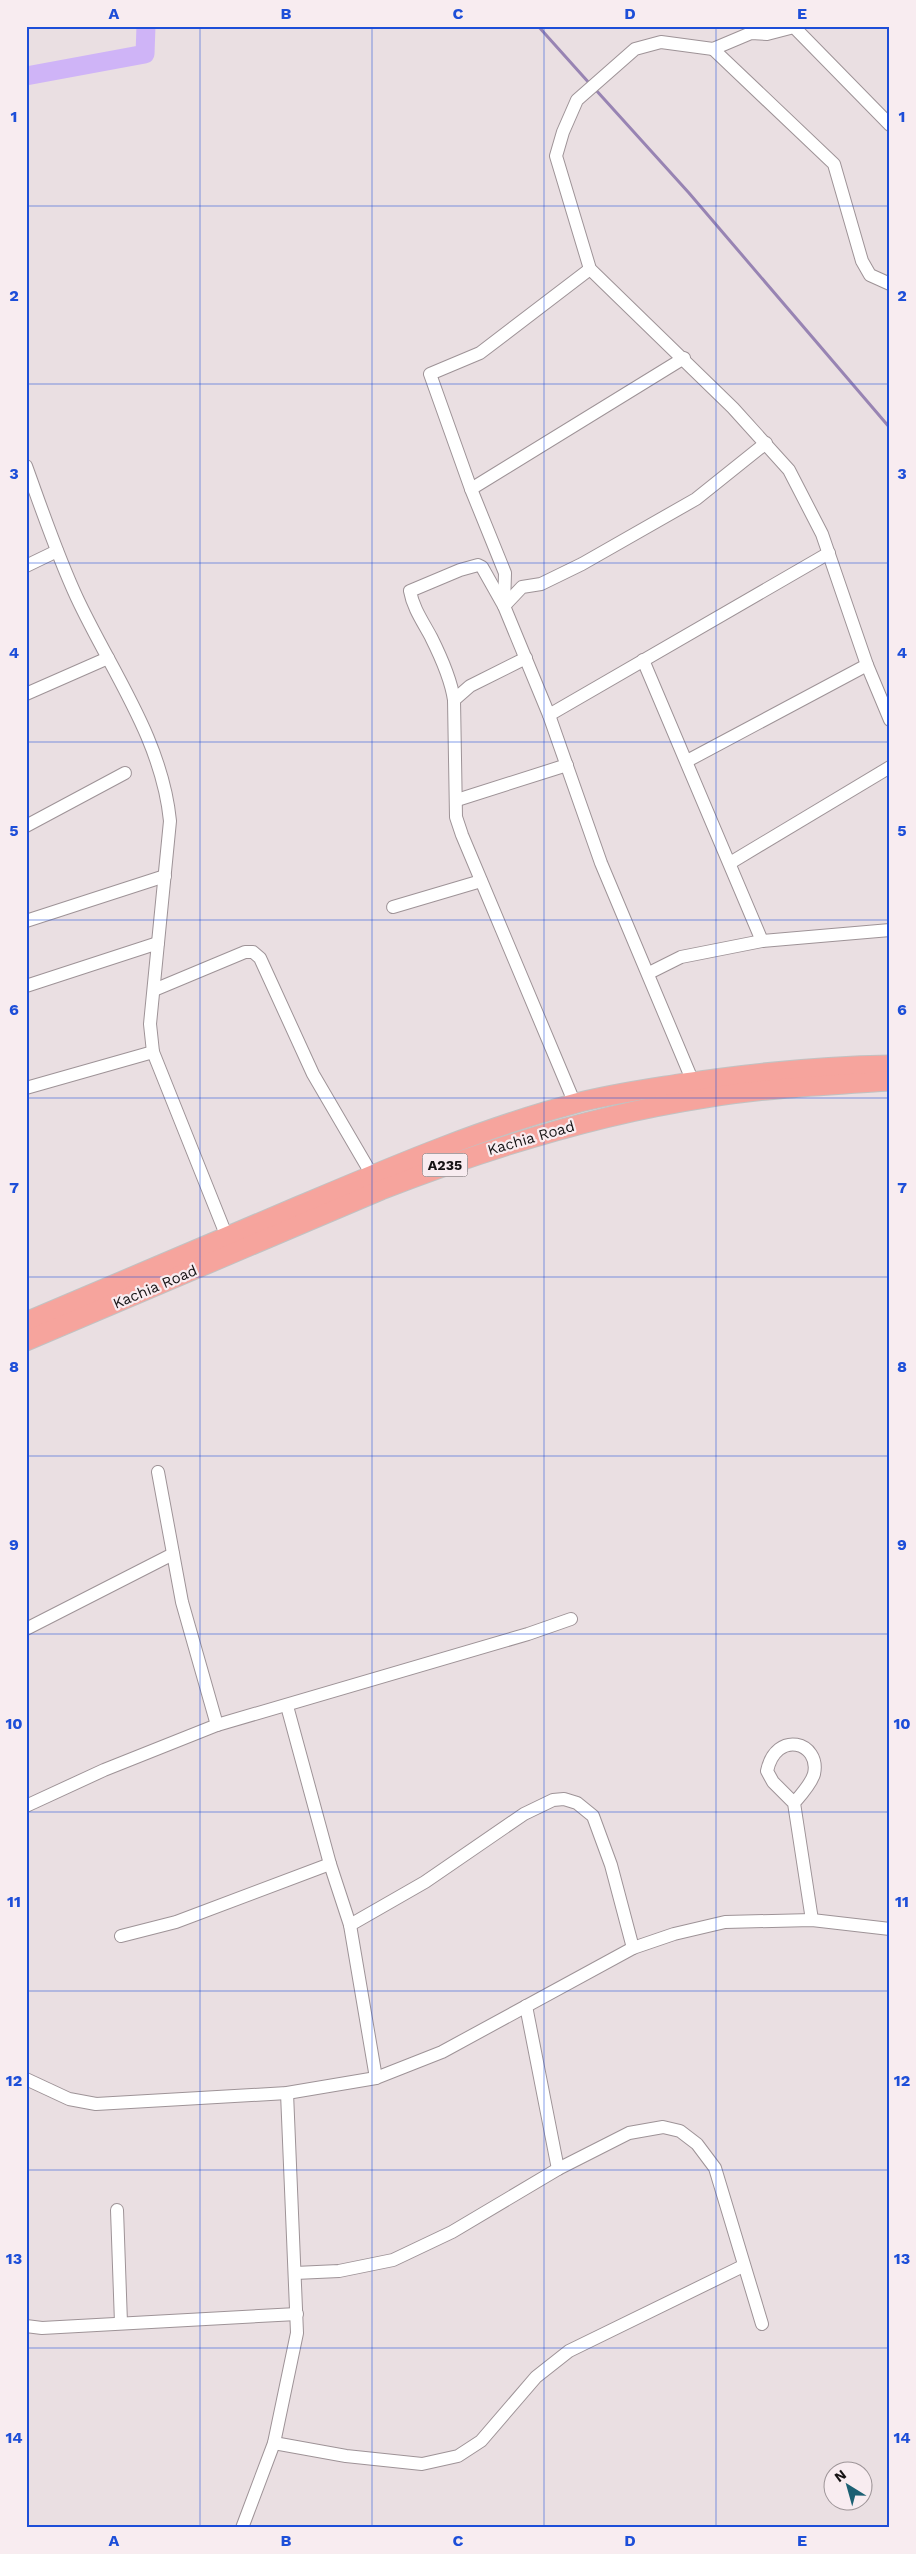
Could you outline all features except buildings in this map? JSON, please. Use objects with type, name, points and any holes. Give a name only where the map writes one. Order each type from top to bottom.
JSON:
[{"type":"highway","name":"Kachia Road","points":[[26,1322],[372,1176],[476,1135],[575,1104],[693,1082],[789,1070],[890,1065]]},
{"type":"highway","name":"Kachia Road","points":[[26,1341],[381,1190],[439,1167],[518,1141],[649,1108],[705,1098],[804,1086],[890,1080]]},
{"type":"street","points":[[890,125],[794,27],[767,34],[751,33],[714,49],[661,42],[635,49],[577,100],[563,132],[556,156],[590,268],[684,358],[766,443],[788,470],[822,534],[867,665],[890,720]]},
{"type":"street","points":[[714,49],[834,164],[862,262],[870,274],[890,284]]},
{"type":"street","points":[[504,606],[505,573],[471,490],[430,374],[480,353],[590,268]]},
{"type":"street","points":[[471,490],[684,358]]},
{"type":"street","points":[[504,606],[522,587],[541,584],[582,564],[696,499],[766,443]]},
{"type":"street","points":[[26,466],[76,597],[154,749],[168,794],[170,821],[150,1024],[153,1052],[227,1237]]},
{"type":"street","points":[[26,566],[57,550]]},
{"type":"street","points":[[549,715],[828,553]]},
{"type":"street","points":[[575,1104],[456,817],[454,700],[452,685],[412,601],[410,591],[460,570],[478,565],[482,567],[504,606],[526,658],[549,715],[598,855],[693,1082]]},
{"type":"street","points":[[26,694],[108,658]]},
{"type":"street","points":[[454,700],[470,686],[526,658]]},
{"type":"street","points":[[643,660],[762,941]]},
{"type":"street","points":[[687,762],[867,665]]},
{"type":"street","points":[[457,800],[567,765]]},
{"type":"street","points":[[730,863],[890,767]]},
{"type":"street","points":[[26,826],[125,773]]},
{"type":"street","points":[[26,921],[165,876]]},
{"type":"street","points":[[393,907],[481,881]]},
{"type":"street","points":[[649,973],[681,957],[762,941],[890,930]]},
{"type":"street","points":[[26,986],[158,943]]},
{"type":"street","points":[[154,990],[245,952],[253,952],[260,958],[313,1074],[372,1176]]},
{"type":"street","points":[[26,1088],[153,1052]]},
{"type":"street","points":[[158,1472],[182,1602],[217,1725]]},
{"type":"street","points":[[26,1629],[173,1554]]},
{"type":"street","points":[[26,1806],[104,1770],[217,1725],[528,1634],[571,1619]]},
{"type":"street","points":[[287,1706],[330,1864],[350,1925],[376,2078]]},
{"type":"street","points":[[794,1803],[814,1774],[814,1760],[806,1748],[793,1744],[781,1747],[770,1758],[767,1771],[773,1782],[794,1803],[812,1920]]},
{"type":"street","points":[[350,1925],[425,1882],[524,1814],[552,1800],[564,1799],[577,1803],[592,1816],[611,1865],[633,1948]]},
{"type":"street","points":[[121,1936],[176,1922],[330,1864]]},
{"type":"street","points":[[26,2079],[69,2099],[96,2104],[287,2093],[376,2078],[442,2052],[633,1948],[674,1934],[725,1922],[812,1920],[890,1930]]},
{"type":"street","points":[[526,2006],[558,2169]]},
{"type":"street","points":[[242,2528],[274,2443],[294,2353],[297,2314],[287,2093]]},
{"type":"street","points":[[295,2273],[339,2271],[393,2260],[452,2232],[558,2169],[629,2134],[662,2127],[680,2131],[697,2144],[714,2168],[762,2324]]},
{"type":"street","points":[[117,2210],[121,2323]]},
{"type":"street","points":[[274,2443],[346,2456],[422,2464],[458,2456],[481,2441],[536,2377],[569,2351],[743,2266]]},
{"type":"street","points":[[26,2326],[42,2328],[297,2314]]},
{"type":"waterway","points":[[26,76],[145,54],[146,26]]},
{"type":"waterway","points":[[538,26],[590,84]]},
{"type":"waterway","points":[[595,89],[689,193],[890,428]]}]
